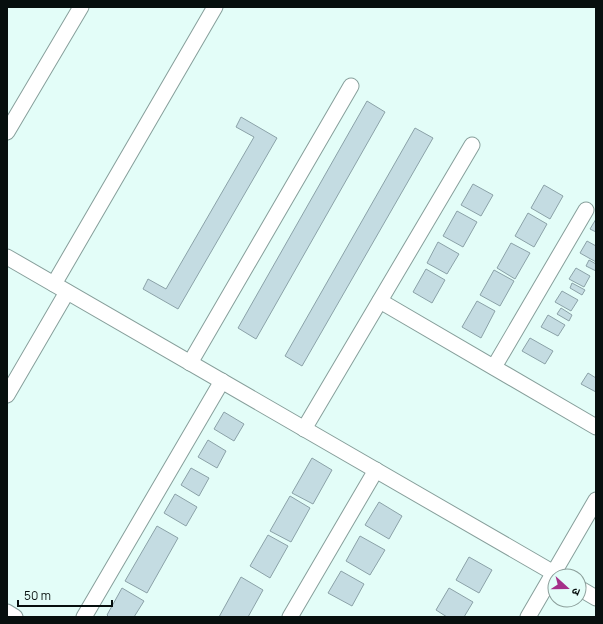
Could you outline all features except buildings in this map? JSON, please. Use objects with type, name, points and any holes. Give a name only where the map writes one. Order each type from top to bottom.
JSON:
[{"type":"street","points":[[7,132],[80,7]]},
{"type":"street","points":[[54,284],[215,7]]},
{"type":"street","points":[[190,363],[351,86]]},
{"type":"street","points":[[304,428],[472,145]]},
{"type":"street","points":[[494,367],[586,210]]},
{"type":"street","points":[[7,257],[547,569]]},
{"type":"street","points":[[7,395],[67,292]]},
{"type":"street","points":[[380,300],[596,427]]},
{"type":"street","points":[[84,617],[222,381]]},
{"type":"street","points":[[290,617],[376,470]]},
{"type":"street","points":[[559,568],[596,500]]},
{"type":"street","points":[[528,617],[547,588]]},
{"type":"street","points":[[587,593],[596,598]]},
{"type":"street","points":[[7,612],[16,617]]}]
